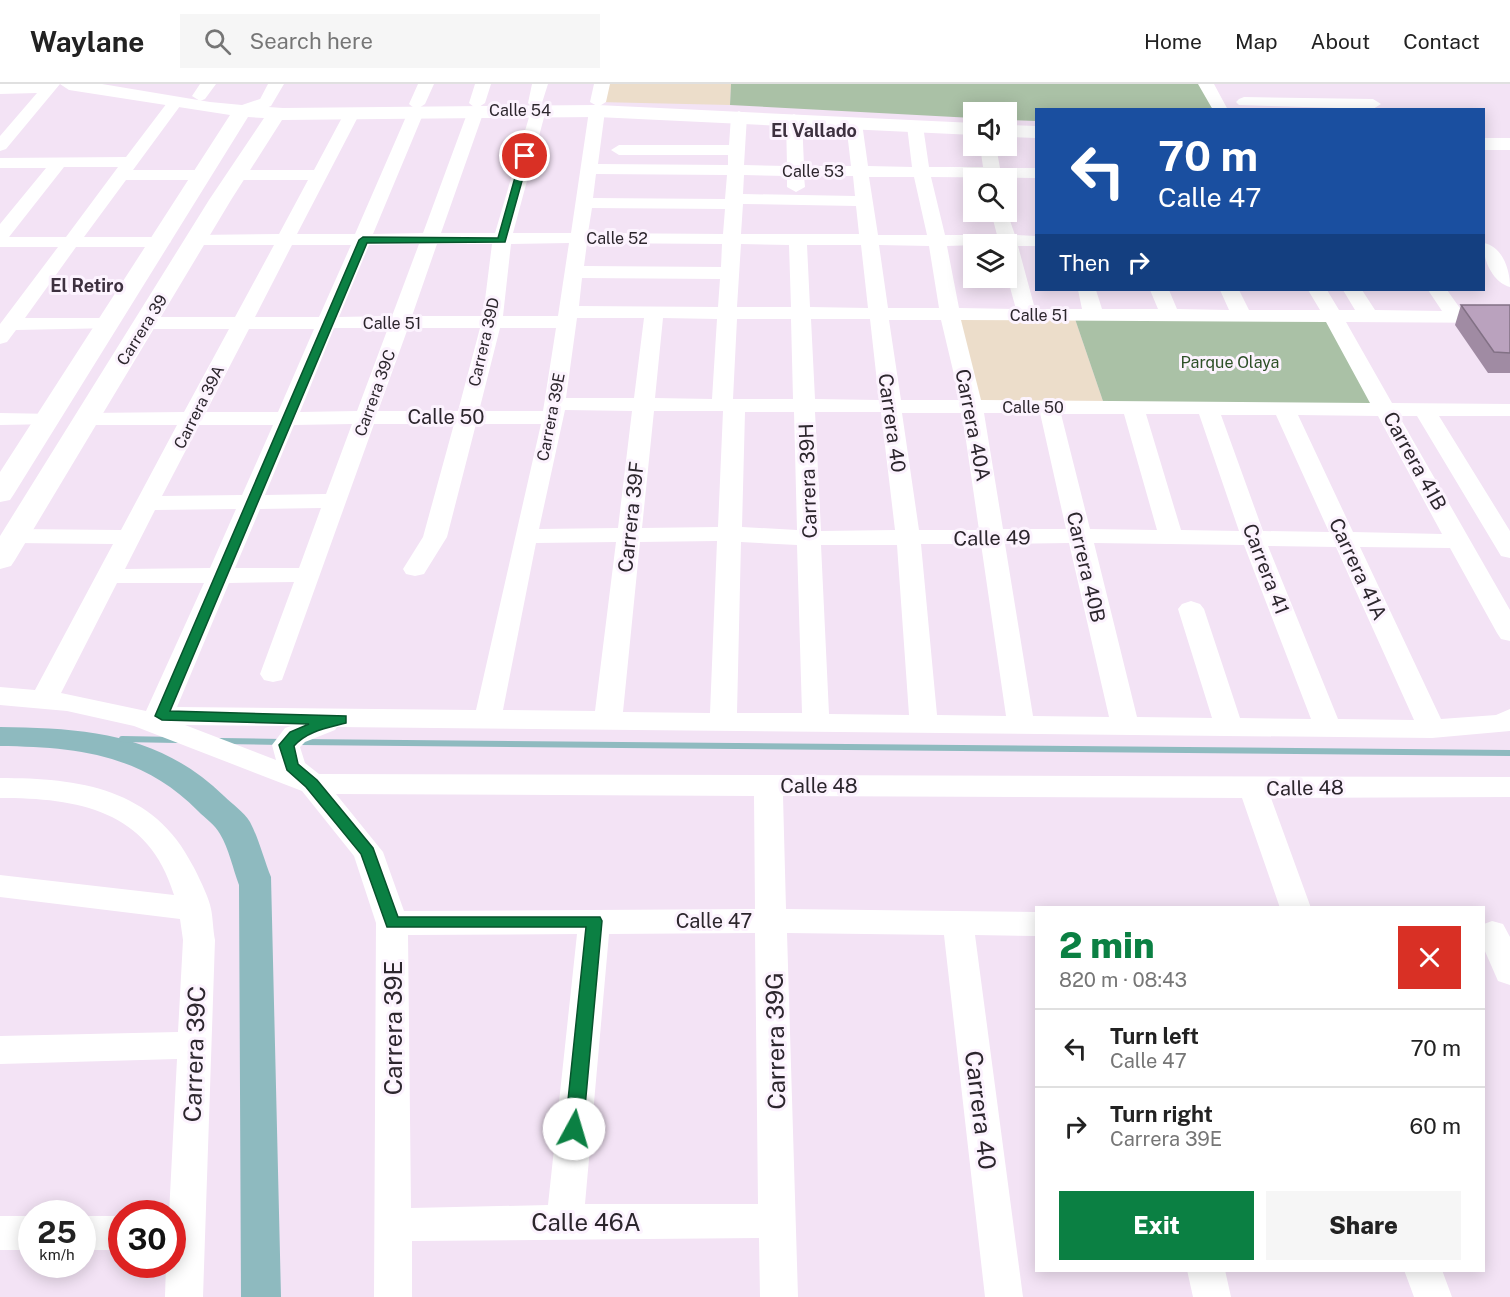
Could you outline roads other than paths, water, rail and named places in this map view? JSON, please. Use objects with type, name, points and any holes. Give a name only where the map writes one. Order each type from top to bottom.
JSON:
[{"type":"main road","name":"Calle 54","points":[[69,84],[175,102],[206,96]]},
{"type":"main road","name":"Calle 54","points":[[123,84],[206,96],[282,118],[304,114],[416,108]]},
{"type":"main road","points":[[206,96],[235,118],[239,117]]},
{"type":"main road","name":"Calle 54","points":[[239,117],[319,106],[476,107],[538,99],[599,99],[963,117]]},
{"type":"main road","name":"Calle 54","points":[[599,99],[739,116],[963,128]]},
{"type":"main road","name":"Carrera 39","points":[[7,548],[236,175],[270,114]]},
{"type":"main road","name":"Carrera 39","points":[[0,494],[239,117]]},
{"type":"main road","points":[[1017,120],[1035,121]]},
{"type":"main road","points":[[1017,131],[1035,132]]},
{"type":"main road","points":[[1485,135],[1510,135]]},
{"type":"main road","points":[[1485,144],[1510,144]]},
{"type":"main road","points":[[188,200],[189,204],[199,206],[220,200]]},
{"type":"main road","points":[[167,232],[193,217],[202,218],[201,232]]},
{"type":"main road","points":[[102,333],[98,350],[110,352],[131,346]]},
{"type":"main road","points":[[76,372],[85,366],[98,363],[110,364],[116,369],[115,372]]},
{"type":"street","name":"Carrera 39","points":[[270,114],[276,84]]},
{"type":"street","points":[[153,719],[222,574],[426,84]]},
{"type":"street","name":"Carrera 39C","points":[[273,674],[401,322],[483,84]]},
{"type":"street","points":[[1206,84],[1220,108]]},
{"type":"street","points":[[1304,84],[1317,103]]},
{"type":"street","points":[[0,88],[50,86]]},
{"type":"street","points":[[3,138],[50,86]]},
{"type":"street","points":[[1362,88],[1375,107]]},
{"type":"street","name":"Carrera 39D","points":[[415,569],[435,537],[492,322],[502,240],[538,99]]},
{"type":"street","name":"Carrera 39E","points":[[487,721],[525,536],[554,410],[599,99]]},
{"type":"street","points":[[1244,101],[1375,107]]},
{"type":"street","points":[[5,331],[175,102]]},
{"type":"street","points":[[10,111],[29,111]]},
{"type":"street","name":"Carrera 39A","points":[[44,699],[352,113]]},
{"type":"street","points":[[723,722],[731,534],[728,313],[739,116]]},
{"type":"street","points":[[794,119],[796,200]]},
{"type":"street","name":"Carrera 40","points":[[854,123],[889,406],[908,538],[924,724]]},
{"type":"street","name":"Carrera 40A","points":[[915,126],[921,172],[937,241],[950,315],[972,407],[994,538],[1021,726]]},
{"type":"street","points":[[590,160],[737,150]]},
{"type":"street","name":"Calle 53","points":[[590,160],[737,170],[963,174]]},
{"type":"street","points":[[0,163],[59,163],[202,175]]},
{"type":"street","points":[[0,236],[59,163]]},
{"type":"street","name":"Calle 53","points":[[1017,174],[1035,173]]},
{"type":"street","points":[[236,175],[320,175]]},
{"type":"street","points":[[584,203],[864,201]]},
{"type":"street","points":[[0,242],[73,242],[167,232]]},
{"type":"street","name":"Calle 52","points":[[201,232],[286,240],[798,238],[963,241]]},
{"type":"street","name":"Carrera 39H","points":[[798,238],[811,538],[816,723]]},
{"type":"street","name":"Calle 52","points":[[1017,241],[1035,241]]},
{"type":"street","points":[[1485,249],[1510,281]]},
{"type":"street","points":[[574,272],[730,273]]},
{"type":"street","points":[[1017,278],[1027,315]]},
{"type":"street","points":[[1087,291],[1094,316]]},
{"type":"street","points":[[1160,291],[1170,316]]},
{"type":"street","points":[[1230,291],[1242,317]]},
{"type":"street","name":"Carrera 41B","points":[[1319,291],[1387,409],[1510,633]]},
{"type":"street","points":[[1354,291],[1369,317]]},
{"type":"street","points":[[1438,291],[1456,317]]},
{"type":"street","points":[[0,302],[27,302]]},
{"type":"street","name":"Calle 51","points":[[146,323],[492,322],[654,313],[1510,317]]},
{"type":"street","name":"Carrera 39F","points":[[608,722],[654,313]]},
{"type":"street","points":[[5,331],[102,333]]},
{"type":"street","name":"Calle 50","points":[[87,419],[466,417],[643,405],[1510,410]]},
{"type":"street","name":"Carrera 40B","points":[[1049,407],[1125,726]]},
{"type":"street","points":[[1133,408],[1171,537]]},
{"type":"street","name":"Carrera 41","points":[[1208,408],[1253,537],[1328,728]]},
{"type":"street","name":"Carrera 41A","points":[[1284,409],[1432,729]]},
{"type":"street","name":"Carrera 41B","points":[[1424,409],[1508,545]]},
{"type":"street","points":[[0,419],[47,419]]},
{"type":"street","points":[[148,503],[336,501]]},
{"type":"street","name":"Calle 49","points":[[525,536],[630,537],[731,534],[811,538],[1079,536],[1459,541]]},
{"type":"street","points":[[7,548],[131,537]]},
{"type":"street","points":[[110,576],[309,575]]},
{"type":"street","points":[[1191,609],[1229,727]]},
{"type":"street","name":"Calle 48","points":[[0,696],[44,699],[153,719],[1432,729],[1503,724],[1510,718]]},
{"type":"street","name":"Calle 48","points":[[153,719],[312,784],[1510,787]]},
{"type":"street","name":"Carrera 39E","points":[[341,720],[312,727],[295,735],[286,745],[292,767],[312,784],[368,852],[392,923],[393,1297]]},
{"type":"street","name":"Carrera 39G","points":[[768,785],[779,1297]]},
{"type":"street","name":"Carrera 39C","points":[[0,788],[55,789],[89,796],[125,810],[148,825],[181,867],[196,909],[199,940],[195,1045],[183,1200]]},
{"type":"street","points":[[1253,788],[1295,906]]},
{"type":"street","points":[[0,886],[196,909]]},
{"type":"street","points":[[565,1221],[594,921]]},
{"type":"street","name":"Calle 47","points":[[392,923],[772,921],[1035,924]]},
{"type":"street","name":"Carrera 40","points":[[957,923],[1004,1297]]},
{"type":"street","points":[[1495,933],[1510,972]]},
{"type":"street","points":[[0,1050],[195,1045]]},
{"type":"street","name":"Calle 46A","points":[[393,1225],[565,1221],[778,1221]]},
{"type":"street","points":[[0,1233],[18,1233]]},
{"type":"street","points":[[1206,1272],[1212,1297]]},
{"type":"street","points":[[1424,1272],[1433,1297]]},
{"type":"street","name":"Carrera 39C","points":[[183,1278],[184,1297]]},
{"type":"waterway","points":[[122,739],[177,740]]},
{"type":"waterway","points":[[221,741],[282,742]]},
{"type":"waterway","points":[[299,742],[1510,753]]},
{"type":"district","name":"El Vallado","points":[[814,130]]},
{"type":"district","name":"El Retiro","points":[[87,285]]},
{"type":"park label","name":"Parque Olaya","points":[[1230,362]]}]
